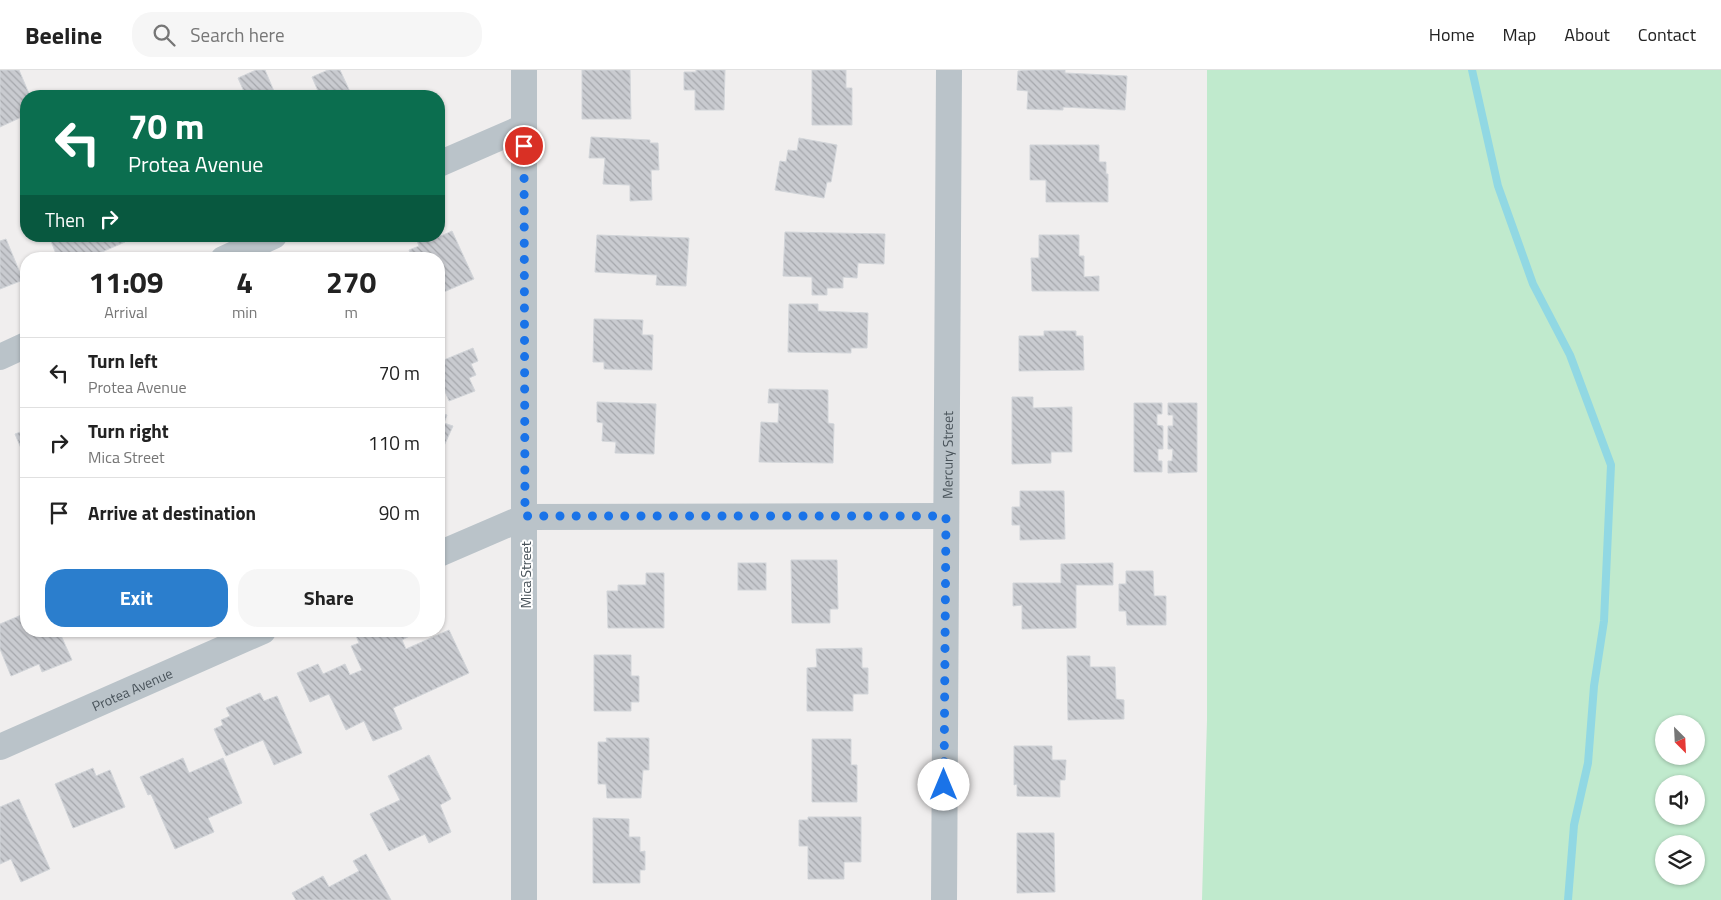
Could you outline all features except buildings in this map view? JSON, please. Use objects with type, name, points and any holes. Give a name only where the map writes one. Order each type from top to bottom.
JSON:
[{"type":"street","name":"Mica Street","points":[[524,70],[524,900]]},
{"type":"street","name":"Mercury Street","points":[[944,900],[949,70]]},
{"type":"street","points":[[445,161],[524,127]]},
{"type":"street","points":[[239,252],[261,242]]},
{"type":"street","points":[[0,357],[20,348]]},
{"type":"street","points":[[445,551],[525,516],[946,516]]},
{"type":"street","name":"Protea Avenue","points":[[0,746],[249,637]]},
{"type":"green space","points":[[1207,70],[1721,70],[1721,900],[1202,900],[1207,720]]},
{"type":"waterway","points":[[1472,70],[1498,186],[1533,284],[1570,355],[1611,465],[1604,621],[1594,686],[1588,763],[1574,825],[1568,900]]},
{"type":"route","points":[[524,146],[525,516],[946,516],[944,785]]}]
